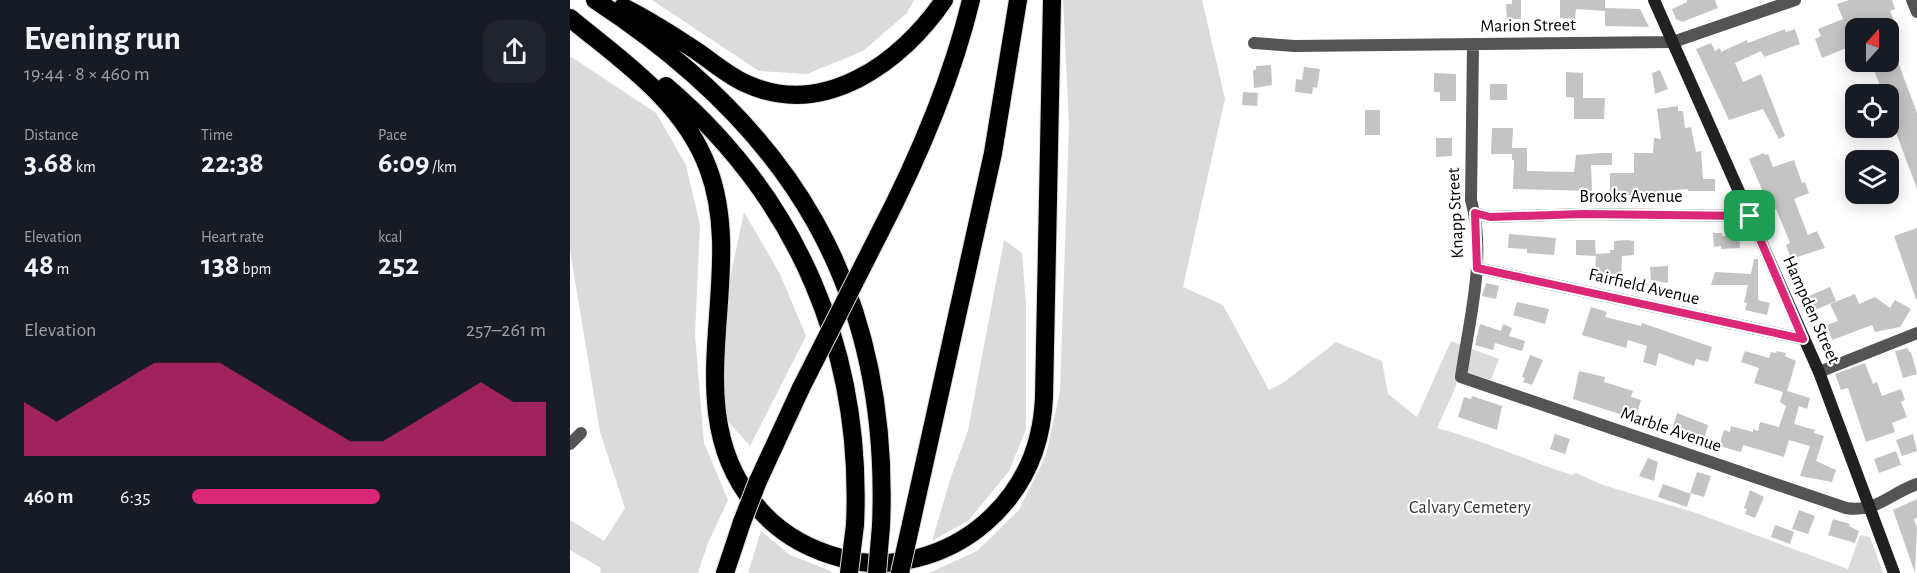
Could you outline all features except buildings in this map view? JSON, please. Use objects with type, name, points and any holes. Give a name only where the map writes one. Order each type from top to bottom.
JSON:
[{"type":"highway","points":[[595,0],[666,50],[729,107],[783,172],[824,238],[848,289],[871,369],[882,454],[881,526],[877,573]]},
{"type":"highway","points":[[609,0],[659,27],[745,84],[771,92],[795,95],[820,93],[837,88],[880,66],[910,41],[944,0]]},
{"type":"highway","points":[[725,573],[758,481],[934,116],[955,56],[970,0]]},
{"type":"highway","points":[[900,573],[993,153],[1018,0]]},
{"type":"highway","points":[[570,17],[644,79],[674,109],[695,138],[709,170],[717,202],[721,241],[716,414],[723,448],[739,482],[765,515],[786,533],[804,544],[845,560],[887,563],[938,551],[976,531],[1013,493],[1035,453],[1045,386],[1052,0]]},
{"type":"highway","points":[[570,17],[629,57],[695,111],[743,164],[784,225],[822,302],[840,360],[854,443],[855,525],[849,573]]},
{"type":"main road","name":"Hampden Street","points":[[1654,0],[1819,372],[1894,573]]},
{"type":"street","name":"Marion Street","points":[[1254,43],[1294,46],[1673,42],[1795,0]]},
{"type":"street","points":[[1912,0],[1917,12]]},
{"type":"street","name":"Knapp Street","points":[[1461,377],[1477,268],[1475,213],[1471,200],[1473,45]]},
{"type":"street","name":"Brooks Avenue","points":[[1475,213],[1490,217],[1582,214],[1750,216]]},
{"type":"street","name":"Fairfield Avenue","points":[[1477,268],[1803,339]]},
{"type":"street","points":[[1819,372],[1917,333]]},
{"type":"street","name":"Marble Avenue","points":[[1461,377],[1846,508],[1861,510],[1871,508]]},
{"type":"street","points":[[570,444],[581,433]]},
{"type":"street","points":[[1871,508],[1904,488],[1917,484]]},
{"type":"green space","points":[[652,0],[914,0],[907,13],[863,51],[807,74],[759,71]]},
{"type":"green space","name":"Calvary Cemetery","points":[[1063,0],[1202,0],[1225,99],[1183,287],[1223,305],[1269,390],[1283,383],[1336,342],[1382,361],[1388,394],[1417,417],[1451,341],[1499,359],[1491,380],[1456,370],[1456,386],[1437,428],[1572,475],[1576,473],[1603,485],[1696,513],[1848,569],[1860,535],[1870,537],[1883,573],[929,573],[977,551],[1019,510],[1046,455],[1060,391],[1069,126]]},
{"type":"green space","points":[[570,56],[656,113],[686,165],[700,225],[695,335],[704,443],[728,500],[708,543],[698,573],[600,573],[601,568],[570,550],[570,520],[604,541],[625,508],[600,432],[570,250]]},
{"type":"green space","points":[[744,212],[780,274],[806,336],[750,446],[724,417],[722,364],[727,293]]},
{"type":"green space","points":[[1004,240],[1022,253],[1026,303],[1026,429],[1009,471],[969,520],[932,541],[968,430]]},
{"type":"green space","points":[[761,531],[790,555],[831,571],[831,573],[748,573]]},
{"type":"route","points":[[1475,213],[1490,217],[1582,214],[1750,216],[1803,339],[1477,268],[1475,213]]}]
